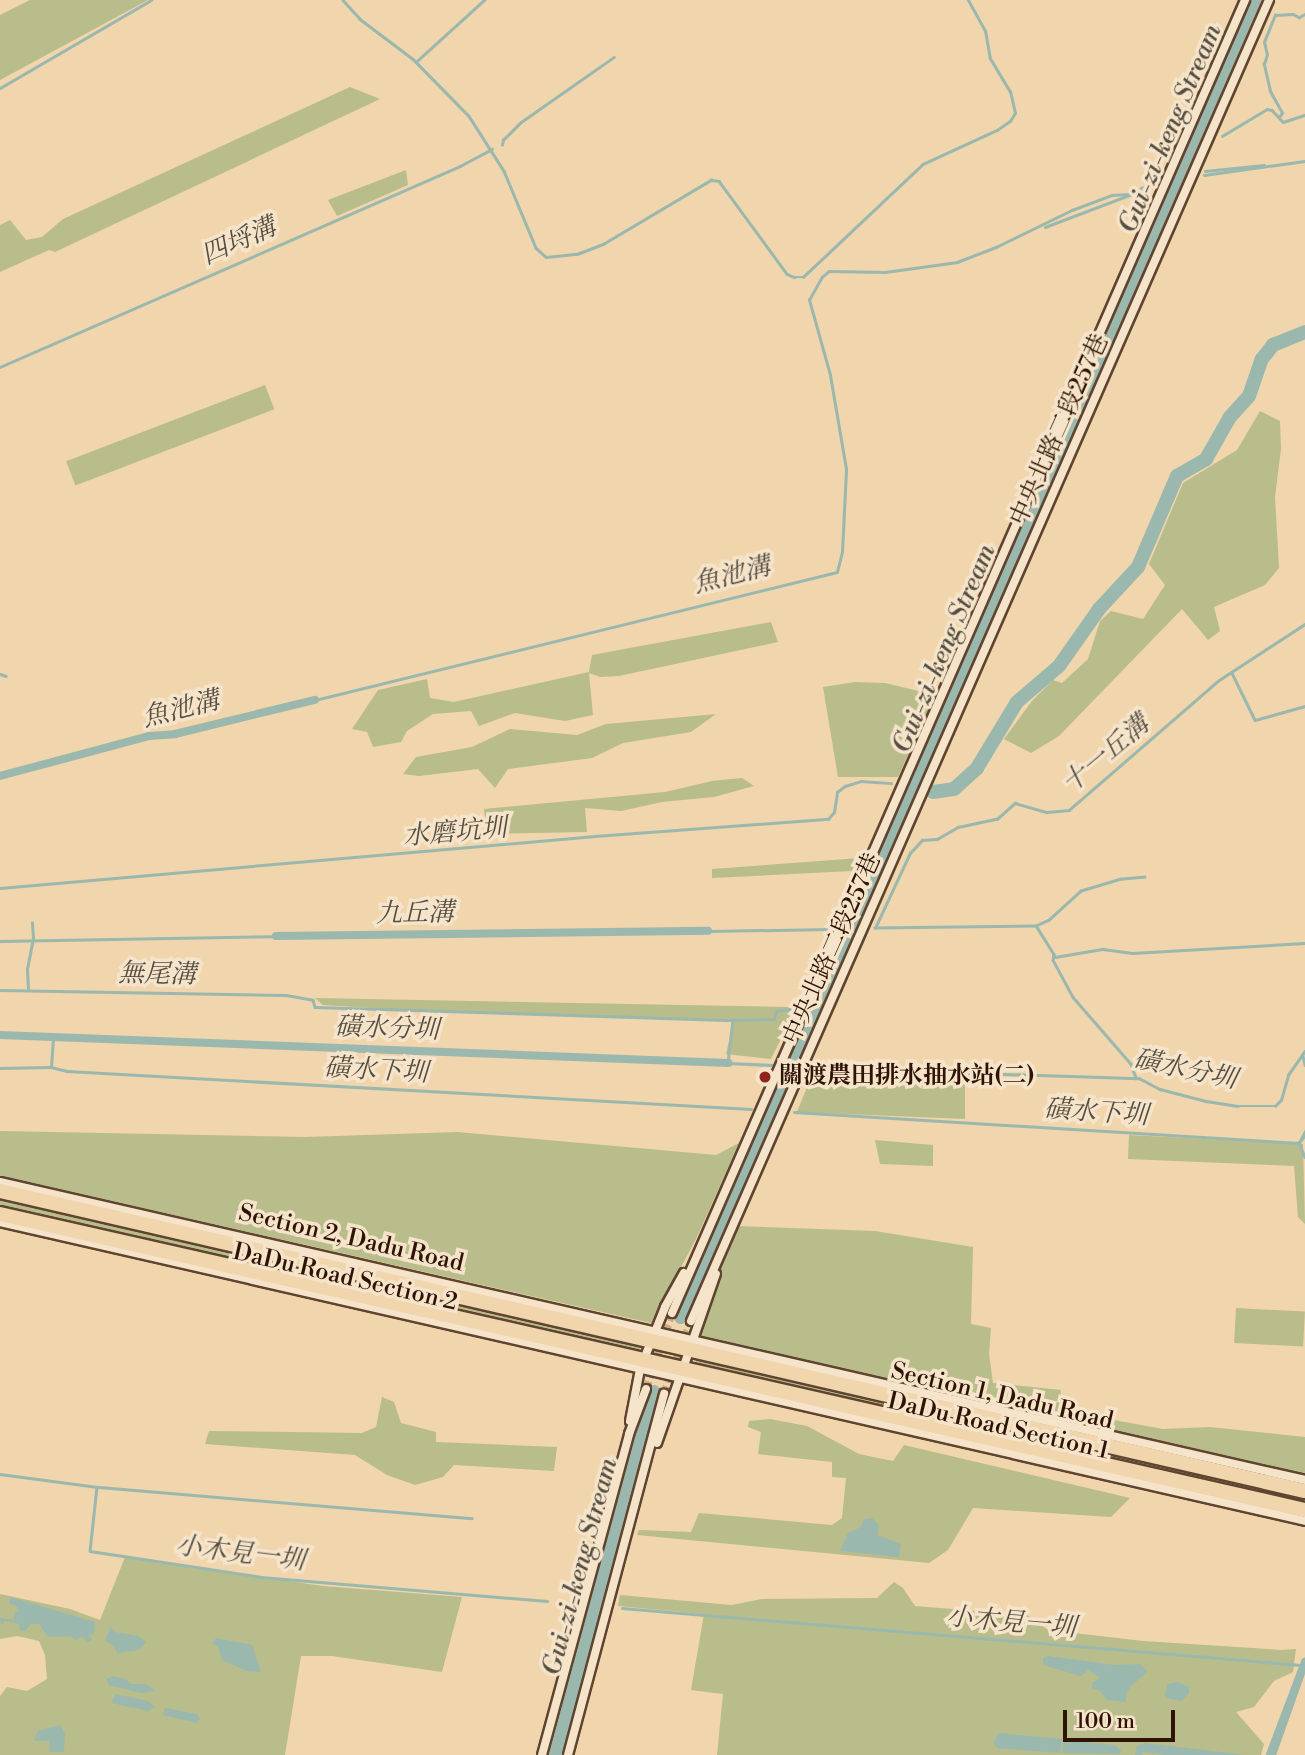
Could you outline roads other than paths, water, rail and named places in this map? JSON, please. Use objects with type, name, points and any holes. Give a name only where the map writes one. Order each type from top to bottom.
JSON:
[{"type":"main road","name":"Section 2, Dadu Road","points":[[0,1191],[690,1345]]},
{"type":"main road","name":"DaDu Road Section 2","points":[[0,1214],[641,1368]]},
{"type":"main road","name":"Section 1, Dadu Road","points":[[690,1345],[1305,1491]]},
{"type":"main road","points":[[641,1368],[681,1377]]},
{"type":"main road","name":"DaDu Road Section 1","points":[[681,1377],[1305,1510]]},
{"type":"street","name":"中央北路二段257巷","points":[[672,1313],[1245,0]]},
{"type":"street","name":"中央北路二段257巷","points":[[691,1321],[1269,0]]},
{"type":"street","name":"Section 2, Dadu Road","points":[[0,1182],[653,1336]]},
{"type":"street","name":"DaDu Road Section 2","points":[[0,1223],[641,1368]]},
{"type":"street","name":"中央北路二段257巷","points":[[629,1434],[641,1368],[653,1336],[665,1307],[698,1252]]},
{"type":"street","name":"中央北路二段257巷","points":[[649,1458],[711,1296],[719,1260]]},
{"type":"street","name":"Section 1, Dadu Road","points":[[690,1345],[1305,1480]]},
{"type":"street","name":"DaDu Road Section 1","points":[[681,1377],[1305,1521]]},
{"type":"street","points":[[542,1755],[629,1434],[646,1389]]},
{"type":"street","points":[[568,1755],[664,1394]]},
{"type":"water","points":[[872,1518],[879,1526],[877,1535],[901,1544],[899,1557],[840,1551],[848,1533],[861,1527],[864,1519]]},
{"type":"water","points":[[10,1597],[95,1622],[94,1634],[88,1635],[92,1640],[88,1642],[82,1636],[76,1640],[70,1636],[48,1637],[39,1624],[31,1624],[25,1631],[20,1630],[19,1624],[13,1622],[5,1621],[1,1625],[0,1618],[14,1620],[14,1613],[19,1611],[9,1603]]},
{"type":"water","points":[[111,1627],[115,1632],[138,1636],[146,1642],[139,1650],[117,1653],[114,1646],[105,1640]]},
{"type":"water","points":[[216,1638],[252,1645],[261,1672],[247,1671],[222,1660],[218,1646],[212,1644]]},
{"type":"water","points":[[1048,1656],[1115,1665],[1139,1664],[1148,1671],[1130,1687],[1126,1702],[1107,1700],[1099,1690],[1092,1688],[1092,1683],[1100,1678],[1088,1670],[1081,1676],[1043,1665],[1043,1658]]},
{"type":"water","points":[[113,1676],[126,1679],[130,1684],[146,1684],[155,1691],[141,1693],[109,1685],[106,1679]]},
{"type":"water","points":[[1177,1682],[1189,1687],[1189,1693],[1182,1701],[1166,1698],[1168,1684]]},
{"type":"water","points":[[115,1694],[148,1701],[155,1707],[148,1711],[112,1703]]},
{"type":"water","points":[[165,1708],[197,1714],[200,1719],[196,1723],[163,1715]]},
{"type":"water","points":[[60,1725],[65,1734],[64,1752],[50,1752],[49,1741],[34,1741],[38,1731]]},
{"type":"water","points":[[998,1733],[1062,1739],[1060,1753],[997,1748],[994,1743]]},
{"type":"water","points":[[1064,1740],[1115,1745],[1121,1750],[1120,1754],[1062,1753]]},
{"type":"water","points":[[1145,1743],[1246,1755],[1165,1755],[1143,1752],[1142,1755],[1135,1755],[1137,1746]]},
{"type":"waterway","points":[[0,88],[151,0]]},
{"type":"waterway","points":[[343,0],[360,19],[413,59],[469,116],[504,171],[536,248],[546,257],[577,254],[603,244],[711,180],[719,181],[787,274],[794,277],[803,277],[923,164],[997,130],[1010,121],[1015,113],[1010,92],[990,59],[985,31],[968,0]]},
{"type":"waterway","points":[[417,61],[484,0]]},
{"type":"waterway","name":"Gui-zi-keng Stream","points":[[681,1317],[1254,0]]},
{"type":"waterway","points":[[1279,117],[1282,113],[1270,91],[1264,64],[1267,55],[1264,42],[1275,15],[1293,14],[1299,17],[1305,14]]},
{"type":"waterway","points":[[502,145],[503,140],[521,122],[614,57]]},
{"type":"waterway","points":[[1222,136],[1267,109],[1272,110],[1283,122],[1305,115]]},
{"type":"waterway","name":"四埒溝","points":[[0,367],[460,166],[492,149]]},
{"type":"waterway","name":"魚池溝","points":[[1204,175],[1305,161]]},
{"type":"waterway","name":"魚池溝","points":[[1205,171],[1264,165]]},
{"type":"waterway","name":"魚池溝","points":[[315,700],[837,572],[842,552],[846,469],[830,375],[809,300],[822,277],[829,271],[885,272],[957,262],[996,247],[1072,210],[1112,195],[1129,194],[1156,181]]},
{"type":"waterway","points":[[1045,227],[1158,184]]},
{"type":"waterway","points":[[933,792],[954,789],[977,768],[1017,702],[1059,666],[1099,609],[1138,567],[1177,476],[1206,459],[1230,417],[1249,396],[1262,359],[1273,345],[1305,332]]},
{"type":"waterway","name":"十一丘溝","points":[[1145,877],[1121,879],[1081,891],[1049,920],[1036,926],[875,928],[910,853],[922,840],[937,839],[958,827],[997,819],[1015,803],[1047,812],[1069,810],[1219,680],[1305,624]]},
{"type":"waterway","points":[[1232,673],[1255,720],[1305,706]]},
{"type":"waterway","points":[[0,674],[6,676]]},
{"type":"waterway","name":"魚池溝","points":[[0,776],[149,736],[175,734],[315,700]]},
{"type":"waterway","name":"水磨坑圳","points":[[0,888],[595,836],[828,819],[834,812],[837,792],[845,786],[861,781],[891,783]]},
{"type":"waterway","points":[[28,989],[27,969],[33,938],[32,923]]},
{"type":"waterway","points":[[1037,927],[1054,954],[1053,960],[1073,997],[1131,1064],[1136,1078]]},
{"type":"waterway","name":"九丘溝","points":[[708,931],[831,929]]},
{"type":"waterway","name":"九丘溝","points":[[276,936],[708,931]]},
{"type":"waterway","name":"九丘溝","points":[[0,941],[276,936]]},
{"type":"waterway","points":[[1055,957],[1103,949],[1132,953],[1305,943]]},
{"type":"waterway","name":"無尾溝","points":[[0,990],[286,995],[313,1000],[315,1007],[733,1020],[774,1019],[776,1011],[790,1009]]},
{"type":"waterway","name":"磺水分圳","points":[[733,1020],[728,1063],[772,1065]]},
{"type":"waterway","name":"磺水分圳","points":[[0,1035],[728,1063]]},
{"type":"waterway","points":[[51,1067],[53,1037]]},
{"type":"waterway","name":"磺水分圳","points":[[813,1068],[1139,1078],[1160,1089],[1206,1101],[1238,1106],[1275,1106],[1281,1100],[1288,1075],[1305,1051]]},
{"type":"waterway","name":"磺水下圳","points":[[1303,1056],[1305,1065]]},
{"type":"waterway","name":"磺水下圳","points":[[0,1068],[51,1067],[67,1071],[751,1109]]},
{"type":"waterway","name":"磺水下圳","points":[[794,1112],[1299,1143],[1305,1131]]},
{"type":"waterway","name":"磺水下圳","points":[[1305,1136],[1299,1143],[1305,1157]]},
{"type":"waterway","name":"Gui-zi-keng Stream","points":[[556,1755],[654,1392]]},
{"type":"waterway","name":"小木見一圳","points":[[0,1474],[97,1487],[90,1551],[261,1577],[547,1601]]},
{"type":"waterway","points":[[99,1487],[472,1518]]},
{"type":"waterway","name":"小木見一圳","points":[[622,1608],[1301,1665],[1267,1755]]},
{"type":"waterway","name":"小木見一圳","points":[[1272,1755],[1305,1662]]},
{"type":"tunnel","points":[[646,1389],[672,1313]]},
{"type":"tunnel","points":[[664,1394],[691,1321]]},
{"type":"place","name":"關渡農田排水抽水站(二)","points":[[765,1077]]}]
